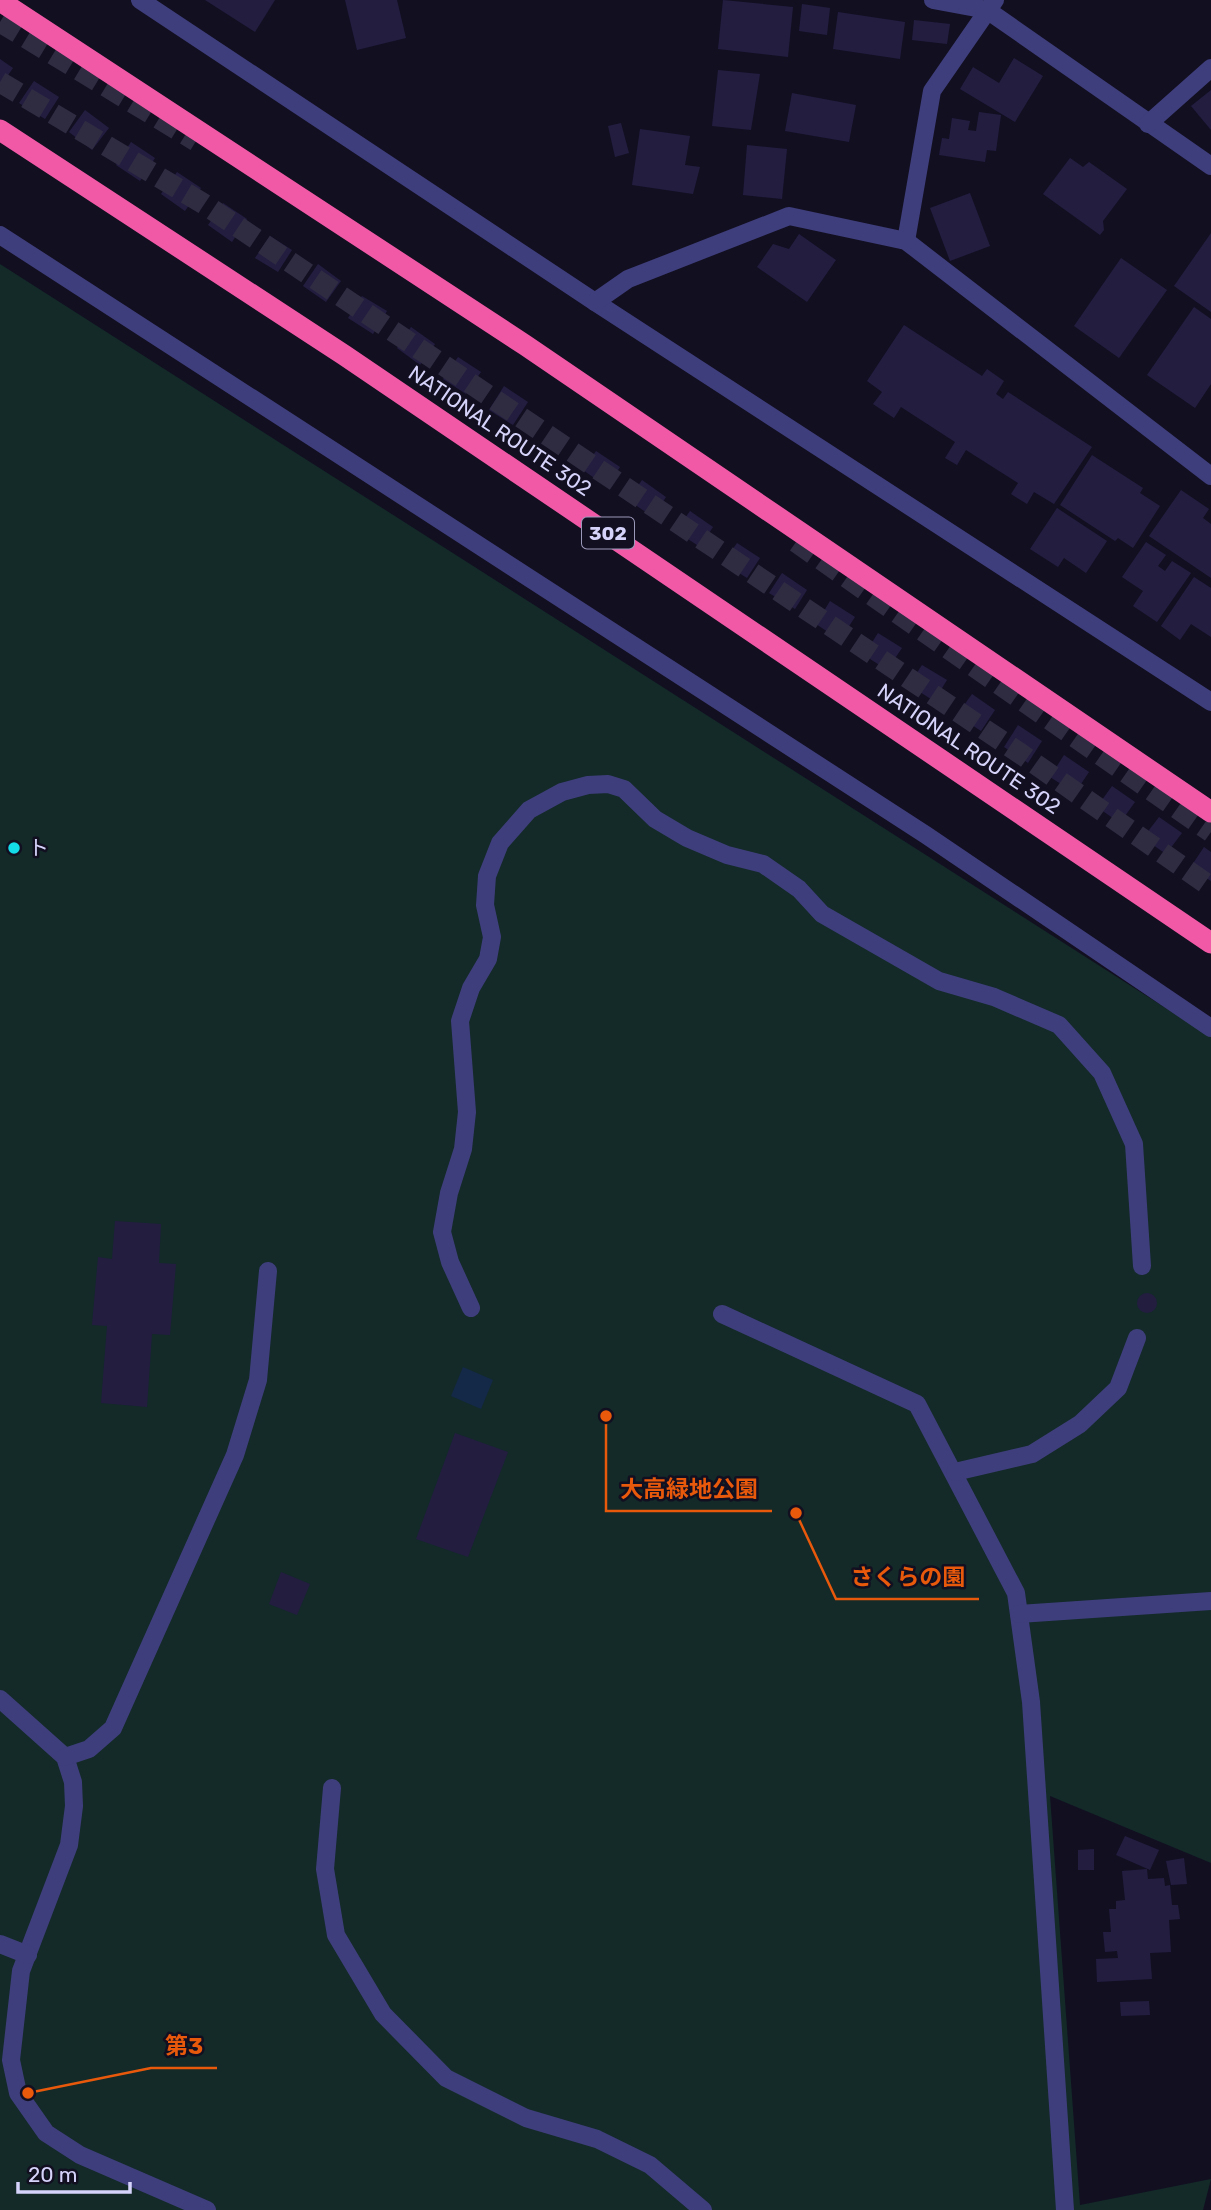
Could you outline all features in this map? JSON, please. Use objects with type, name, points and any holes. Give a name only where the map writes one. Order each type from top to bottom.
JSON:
[{"type":"highway","points":[[0,1],[525,345],[1211,812]]},
{"type":"highway","name":"NATIONAL ROUTE 302","points":[[0,130],[356,363],[1211,943]]},
{"type":"street","points":[[140,0],[595,302],[1211,702]]},
{"type":"street","points":[[933,0],[991,5],[1148,124],[1211,166]]},
{"type":"street","points":[[906,241],[932,91],[991,5]]},
{"type":"street","points":[[1148,124],[1211,68]]},
{"type":"street","points":[[595,302],[628,279],[789,216],[906,241],[1211,476]]},
{"type":"street","points":[[0,236],[914,828],[1211,1028]]},
{"type":"street","points":[[471,1308],[450,1262],[442,1232],[449,1193],[463,1149],[467,1112],[460,1021],[471,988],[488,959],[492,937],[485,905],[487,876],[500,843],[528,810],[562,792],[588,785],[608,784],[624,789],[655,819],[687,838],[727,855],[763,864],[799,889],[822,914],[939,981],[994,997],[1059,1025],[1101,1073],[1134,1144],[1142,1266]]},
{"type":"street","points":[[65,1757],[89,1749],[113,1728],[235,1455],[258,1380],[268,1272]]},
{"type":"street","points":[[722,1314],[917,1404],[955,1472],[1016,1593],[1031,1702],[1065,2210]]},
{"type":"street","points":[[955,1472],[1032,1454],[1080,1424],[1118,1388],[1137,1338]]},
{"type":"street","points":[[1019,1614],[1211,1601]]},
{"type":"street","points":[[0,1699],[65,1757],[73,1782],[74,1806],[69,1845],[21,1971],[10,2060],[18,2092],[46,2133],[80,2155],[207,2210]]},
{"type":"street","points":[[331,1787],[325,1869],[336,1935],[383,2014],[446,2078],[526,2118],[597,2139],[650,2165],[703,2210]]},
{"type":"street","points":[[0,1944],[27,1955]]},
{"type":"green space","points":[[0,264],[1211,1037],[1211,1863],[1050,1796],[1080,2205],[1211,2179],[1203,2210],[0,2210]]},
{"type":"water","points":[[463,1367],[493,1380],[481,1409],[451,1396]]},
{"type":"building","points":[[205,0],[275,0],[255,32]]},
{"type":"building","points":[[345,0],[397,0],[406,38],[357,50]]},
{"type":"building","points":[[723,0],[793,7],[788,57],[718,49]]},
{"type":"building","points":[[802,4],[830,8],[827,35],[799,31]]},
{"type":"building","points":[[838,12],[905,22],[900,59],[833,49]]},
{"type":"building","points":[[914,20],[950,24],[947,44],[912,40]]},
{"type":"building","points":[[1014,58],[1043,76],[1015,122],[960,89],[973,67],[999,83]]},
{"type":"building","points":[[0,59],[13,68],[0,87]]},
{"type":"building","points":[[718,70],[760,74],[751,130],[712,126]]},
{"type":"building","points":[[34,81],[59,97],[45,119],[19,103]]},
{"type":"building","points":[[1211,90],[1211,130],[1191,106]]},
{"type":"building","points":[[792,93],[856,105],[849,142],[785,131]]},
{"type":"building","points":[[85,110],[109,128],[92,150],[69,132]]},
{"type":"building","points":[[979,112],[1001,115],[996,151],[987,150],[985,162],[939,155],[942,138],[949,139],[952,118],[970,121],[968,130],[976,131]]},
{"type":"building","points":[[621,123],[629,153],[615,157],[608,126]]},
{"type":"building","points":[[640,129],[690,136],[685,165],[700,167],[693,194],[632,185]]},
{"type":"building","points":[[131,142],[155,158],[140,181],[116,165]]},
{"type":"building","points":[[747,145],[787,149],[782,199],[743,195]]},
{"type":"building","points":[[1070,158],[1083,167],[1089,162],[1127,189],[1103,221],[1104,230],[1100,235],[1043,194]]},
{"type":"building","points":[[177,172],[201,188],[185,211],[161,194]]},
{"type":"building","points":[[970,193],[990,246],[950,261],[930,208]]},
{"type":"building","points":[[223,203],[247,219],[232,242],[208,225]]},
{"type":"building","points":[[1211,233],[1211,312],[1174,286]]},
{"type":"building","points":[[799,234],[836,260],[807,302],[757,267],[773,244],[789,249]]},
{"type":"building","points":[[270,236],[292,250],[278,272],[255,258]]},
{"type":"building","points":[[1121,258],[1167,290],[1119,358],[1074,326]]},
{"type":"building","points":[[318,264],[341,281],[326,302],[303,286]]},
{"type":"building","points":[[362,296],[387,311],[373,334],[348,318]]},
{"type":"building","points":[[1194,307],[1211,319],[1211,384],[1195,408],[1147,375]]},
{"type":"building","points":[[904,325],[982,376],[987,369],[1004,381],[996,394],[1003,399],[1008,392],[1092,447],[1054,504],[1034,492],[1027,504],[1011,494],[1018,483],[966,450],[957,465],[945,458],[955,442],[901,407],[894,418],[873,404],[882,392],[867,381]]},
{"type":"building","points":[[411,327],[435,344],[420,365],[397,348]]},
{"type":"building","points":[[458,357],[481,372],[466,394],[443,379]]},
{"type":"building","points":[[504,386],[528,402],[513,425],[489,410]]},
{"type":"building","points":[[596,451],[620,467],[607,487],[583,470]]},
{"type":"building","points":[[1092,455],[1143,488],[1140,493],[1160,506],[1133,548],[1118,538],[1115,541],[1060,505]]},
{"type":"building","points":[[642,480],[666,497],[653,517],[628,500]]},
{"type":"building","points":[[1181,490],[1209,509],[1203,518],[1211,524],[1211,578],[1149,536]]},
{"type":"building","points":[[1057,508],[1107,541],[1086,573],[1064,558],[1058,567],[1030,549]]},
{"type":"building","points":[[690,511],[713,527],[700,547],[676,531]]},
{"type":"building","points":[[1146,542],[1166,555],[1158,566],[1165,571],[1172,561],[1191,573],[1157,622],[1133,606],[1143,591],[1122,577]]},
{"type":"building","points":[[737,543],[760,558],[747,578],[723,563]]},
{"type":"building","points":[[782,573],[807,590],[795,609],[769,593]]},
{"type":"building","points":[[1194,577],[1211,588],[1211,637],[1191,624],[1180,640],[1161,626]]},
{"type":"building","points":[[830,601],[855,617],[840,640],[816,624]]},
{"type":"building","points":[[878,633],[902,648],[887,670],[864,655]]},
{"type":"building","points":[[922,665],[947,680],[934,701],[909,685]]},
{"type":"building","points":[[972,694],[995,710],[981,731],[957,715]]},
{"type":"building","points":[[1018,725],[1042,741],[1028,763],[1004,747]]},
{"type":"building","points":[[1064,755],[1089,772],[1075,793],[1050,777]]},
{"type":"building","points":[[1112,786],[1135,802],[1120,823],[1097,807]]},
{"type":"building","points":[[1159,817],[1182,833],[1166,854],[1143,838]]},
{"type":"building","points":[[1204,847],[1211,852],[1211,881],[1190,868]]},
{"type":"building","points":[[115,1221],[161,1224],[159,1263],[176,1264],[170,1335],[152,1334],[147,1407],[101,1403],[107,1326],[92,1325],[98,1257],[112,1259]]},
{"type":"building","points":[[1143,1293],[1151,1293],[1157,1303],[1151,1313],[1143,1313],[1137,1307],[1137,1299]]},
{"type":"building","points":[[455,1433],[508,1452],[468,1557],[416,1539]]},
{"type":"building","points":[[281,1572],[310,1584],[297,1615],[269,1604]]},
{"type":"building","points":[[1125,1836],[1159,1850],[1150,1870],[1116,1855]]},
{"type":"building","points":[[1094,1849],[1094,1870],[1078,1870],[1078,1850]]},
{"type":"building","points":[[1184,1858],[1187,1884],[1171,1885],[1166,1861]]},
{"type":"building","points":[[1147,1869],[1148,1879],[1164,1878],[1165,1886],[1170,1885],[1172,1905],[1178,1905],[1180,1919],[1169,1920],[1171,1952],[1150,1953],[1152,1979],[1097,1982],[1096,1959],[1118,1958],[1117,1951],[1105,1952],[1103,1932],[1111,1932],[1109,1909],[1116,1909],[1116,1901],[1125,1900],[1122,1871]]},
{"type":"building","points":[[1149,2001],[1150,2015],[1121,2016],[1120,2002]]},
{"type":"tunnel","points":[[0,22],[196,141]]},
{"type":"tunnel","points":[[0,82],[204,204],[1021,754],[1211,887]]},
{"type":"tunnel","points":[[796,542],[1211,832]]},
{"type":"place","name":"ト","points":[[14,848]]},
{"type":"place","name":"大高緑地公園","points":[[606,1416]]},
{"type":"place","name":"さくらの園","points":[[796,1513]]},
{"type":"place","name":"第3","points":[[28,2093]]}]
